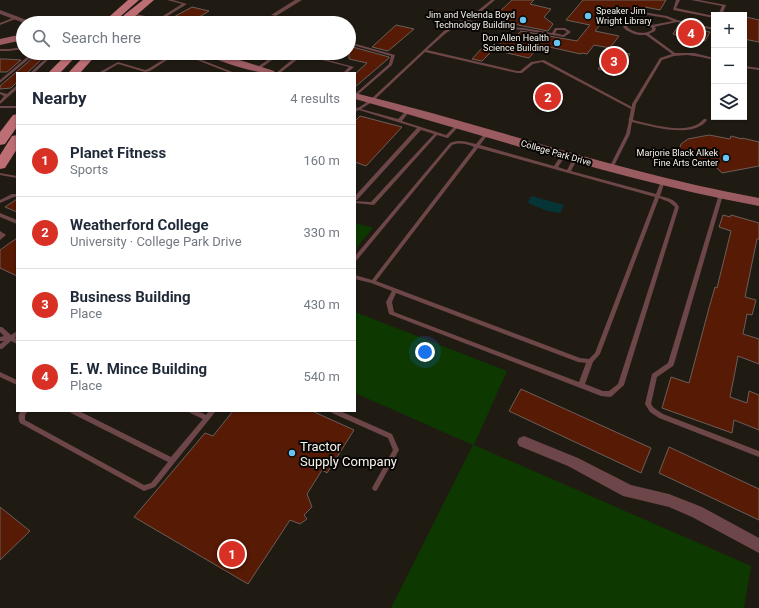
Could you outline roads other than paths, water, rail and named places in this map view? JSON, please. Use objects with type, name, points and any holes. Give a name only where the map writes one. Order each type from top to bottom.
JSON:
[{"type":"main road","points":[[115,16],[134,0]]},
{"type":"main road","points":[[132,14],[149,0]]},
{"type":"main road","points":[[55,72],[67,60]]},
{"type":"main road","points":[[75,72],[86,60]]},
{"type":"main road","points":[[0,141],[16,119]]},
{"type":"main road","points":[[0,165],[16,141]]},
{"type":"street","points":[[274,15],[299,0]]},
{"type":"street","points":[[0,12],[16,18]]},
{"type":"street","points":[[0,42],[16,39]]},
{"type":"street","points":[[228,60],[266,72]]},
{"type":"street","name":"College Park Drive","points":[[358,92],[371,101],[487,134],[611,168],[720,195],[759,202]]},
{"type":"street","points":[[524,442],[573,462],[628,491],[669,501],[697,512],[759,546]]},
{"type":"lane","points":[[165,16],[185,4],[169,0]]},
{"type":"lane","points":[[356,109],[371,101],[445,32],[485,8],[493,0]]},
{"type":"lane","points":[[678,0],[674,9],[711,16]]},
{"type":"lane","points":[[693,0],[710,1],[724,5],[721,12]]},
{"type":"lane","points":[[643,13],[667,17],[677,21],[711,28]]},
{"type":"lane","points":[[132,14],[141,16]]},
{"type":"lane","points":[[0,24],[16,18]]},
{"type":"lane","points":[[466,20],[487,26],[524,29],[553,34]]},
{"type":"lane","points":[[653,26],[653,32],[647,34],[632,32],[627,30],[625,26],[628,23],[636,22],[653,26],[677,21]]},
{"type":"lane","points":[[647,34],[674,54]]},
{"type":"lane","points":[[356,45],[393,55],[391,64],[358,92]]},
{"type":"lane","points":[[0,50],[16,49]]},
{"type":"lane","points":[[425,51],[517,72],[521,72],[532,62],[543,62],[633,109]]},
{"type":"lane","points":[[611,168],[628,134],[633,109],[659,61],[666,56],[674,54],[692,54],[711,58]]},
{"type":"lane","points":[[0,82],[26,60]]},
{"type":"lane","points":[[33,72],[46,60]]},
{"type":"lane","points":[[102,72],[118,63],[145,71],[165,60]]},
{"type":"lane","points":[[199,60],[230,72]]},
{"type":"lane","points":[[257,70],[270,60]]},
{"type":"lane","points":[[279,72],[293,60]]},
{"type":"lane","points":[[324,60],[352,67],[346,72]]},
{"type":"lane","points":[[747,67],[759,69]]},
{"type":"lane","points":[[0,103],[16,88]]},
{"type":"lane","points":[[0,93],[7,96]]},
{"type":"lane","points":[[0,107],[16,107]]},
{"type":"lane","points":[[356,109],[399,120],[447,137],[458,125]]},
{"type":"lane","points":[[399,120],[408,111]]},
{"type":"lane","points":[[630,120],[682,129],[698,126],[705,120]]},
{"type":"lane","points":[[356,198],[420,128]]},
{"type":"lane","points":[[356,202],[372,204],[437,133]]},
{"type":"lane","points":[[373,282],[476,146],[487,134]]},
{"type":"lane","points":[[356,258],[451,144],[456,142],[463,142],[656,196],[674,202],[677,207],[621,385],[610,394],[603,394],[391,313],[389,302],[395,290]]},
{"type":"lane","points":[[555,168],[564,155]]},
{"type":"lane","points":[[568,172],[576,158]]},
{"type":"lane","points":[[0,174],[16,177]]},
{"type":"lane","points":[[582,386],[590,361],[597,354],[663,181]]},
{"type":"lane","points":[[0,202],[14,195],[16,196]]},
{"type":"lane","points":[[720,195],[671,364],[654,376],[648,404],[652,410],[661,416],[759,454]]},
{"type":"lane","points":[[0,215],[16,222]]},
{"type":"lane","points":[[0,233],[4,235],[0,238]]},
{"type":"lane","points":[[356,277],[395,290],[580,360],[590,361]]},
{"type":"lane","points":[[0,329],[16,341]]},
{"type":"lane","points":[[0,347],[16,333]]},
{"type":"lane","points":[[0,339],[10,338]]},
{"type":"lane","points":[[0,374],[16,382]]},
{"type":"lane","points":[[24,412],[22,414],[22,421],[144,488],[153,485],[212,412]]},
{"type":"lane","points":[[75,412],[172,461]]},
{"type":"lane","points":[[194,412],[207,418]]},
{"type":"lane","points":[[336,412],[390,436],[396,450],[375,488]]},
{"type":"water","points":[[531,196],[564,205],[560,213],[548,211],[530,204],[528,202]]},
{"type":"place","name":"Speaker Jim Wright Library","points":[[588,16]]},
{"type":"place","name":"Jim and Velenda Boyd Technology Building","points":[[523,20]]},
{"type":"place","name":"E. W. Mince Building","points":[[691,33]]},
{"type":"place","name":"Don Allen Health Science Building","points":[[557,43]]},
{"type":"place","name":"Business Building","points":[[614,61]]},
{"type":"place","name":"Weatherford College","points":[[548,97]]},
{"type":"place","name":"Marjorie Black Alkek Fine Arts Center","points":[[726,158]]},
{"type":"place","name":"Tractor Supply Company","points":[[292,453]]},
{"type":"place","name":"Planet Fitness","points":[[232,554]]}]
